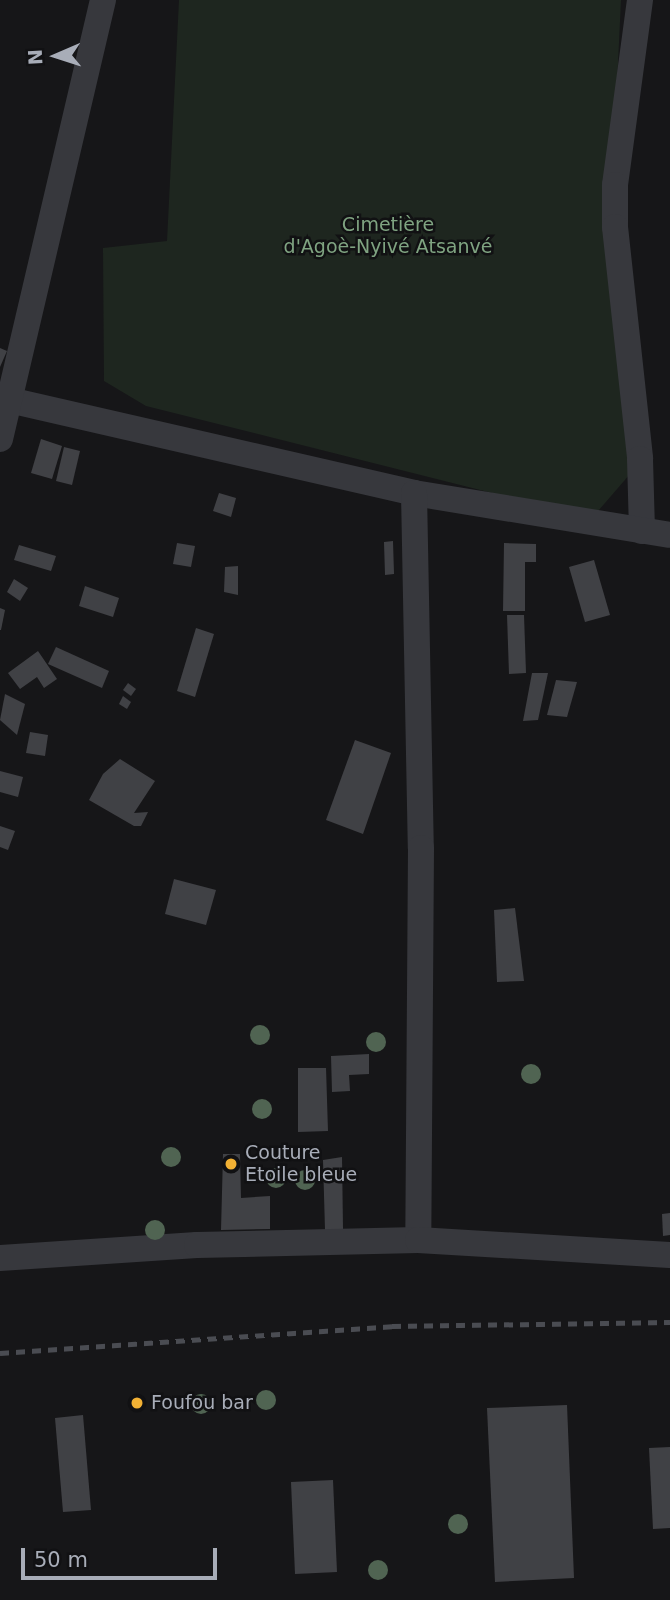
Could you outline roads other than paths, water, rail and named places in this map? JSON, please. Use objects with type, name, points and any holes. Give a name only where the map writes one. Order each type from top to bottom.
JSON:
[{"type":"street","points":[[0,439],[4,399],[103,0]]},
{"type":"street","points":[[640,0],[615,185],[615,226],[640,459],[642,531]]},
{"type":"street","points":[[4,399],[414,493],[670,535]]},
{"type":"street","points":[[414,493],[421,848],[418,1240]]},
{"type":"street","points":[[0,1258],[197,1245],[418,1240],[670,1255]]},
{"type":"railway","points":[[0,1353],[392,1326],[670,1322]]},
{"type":"place","name":"Couture Etoile bleue","points":[[231,1164]]},
{"type":"place","name":"Foufou bar","points":[[137,1403]]},
{"type":"park label","name":"Cimetière d'Agoè-Nyivé Atsanvé","points":[[388,236]]}]
